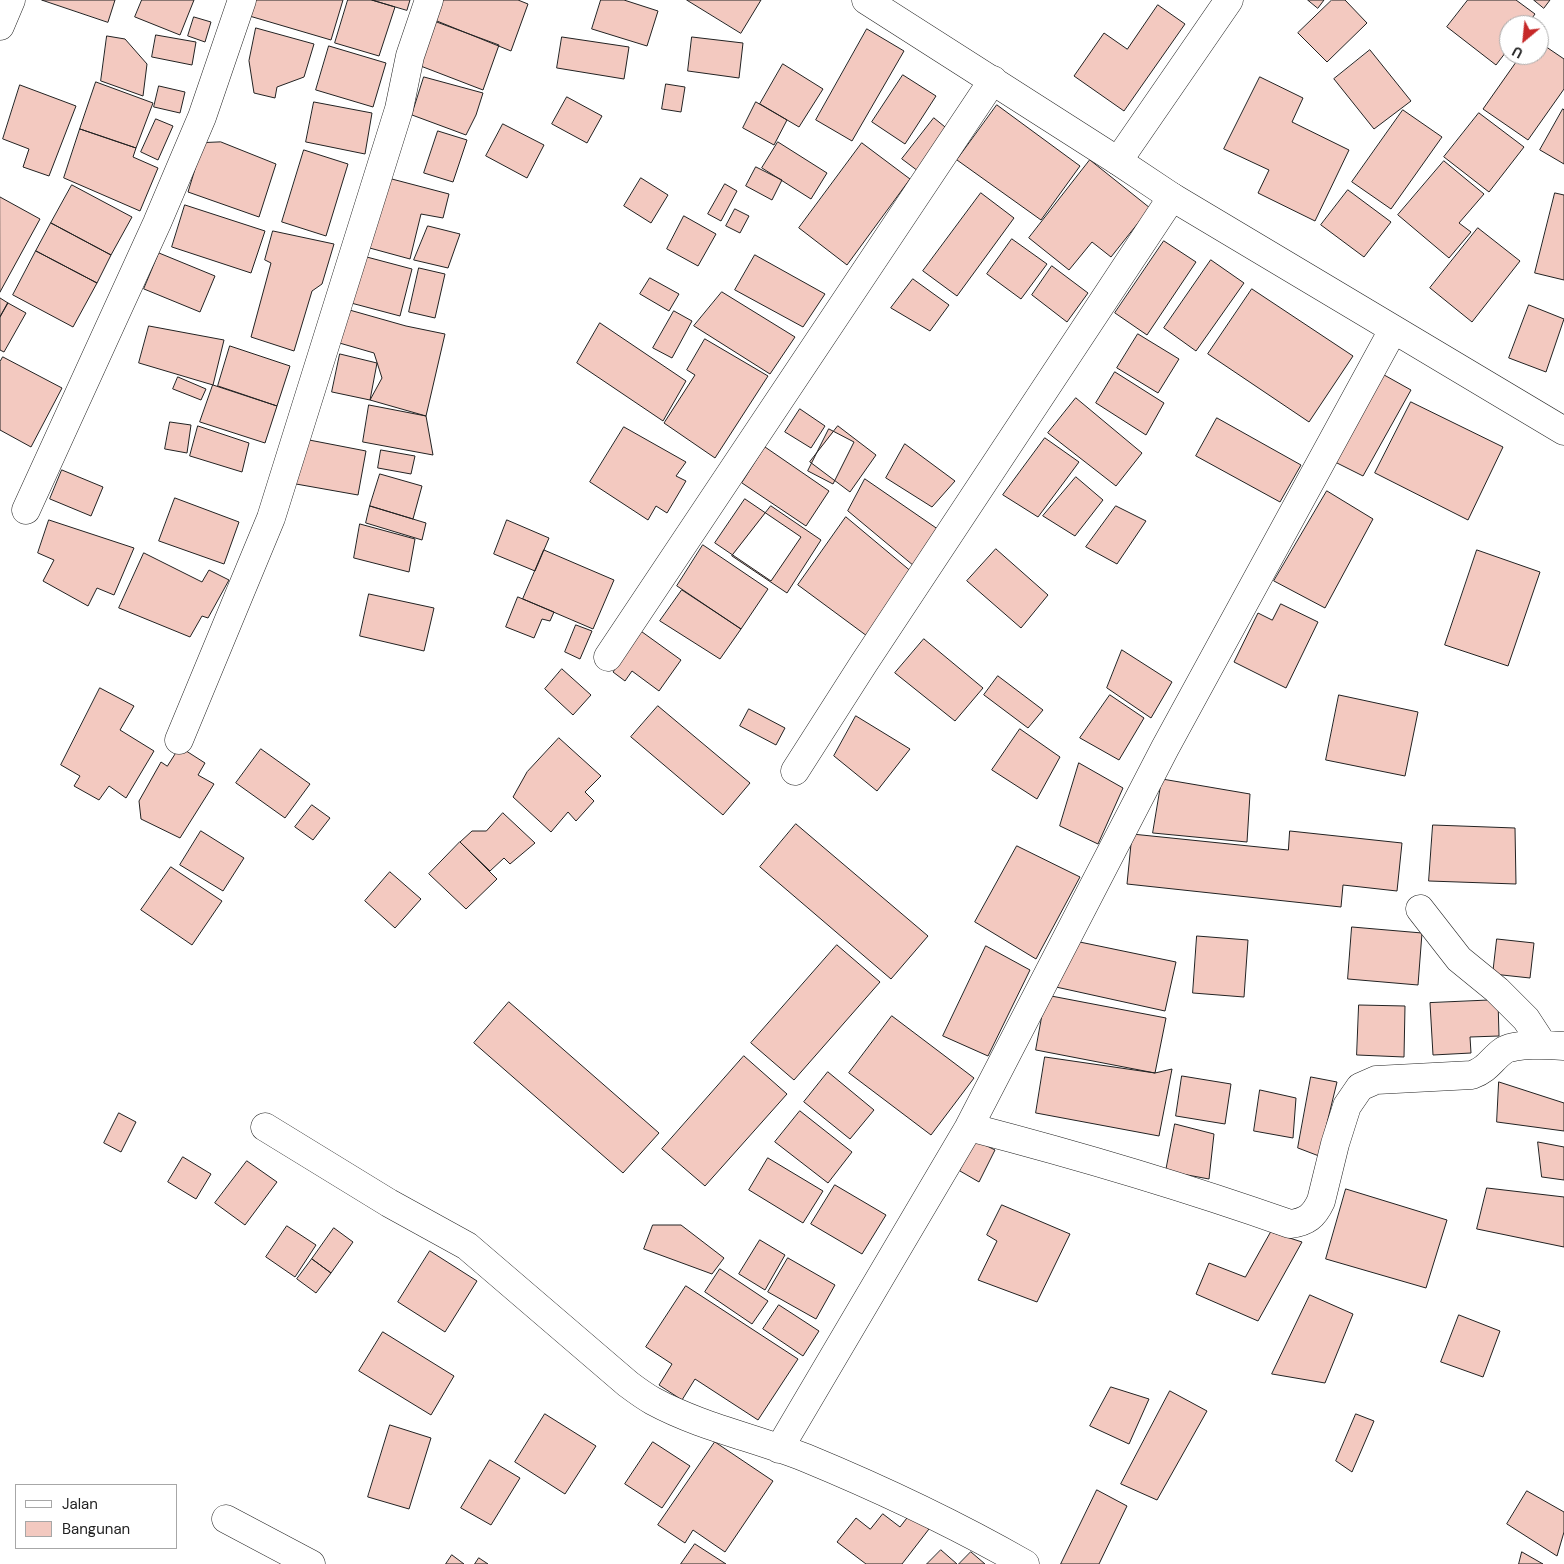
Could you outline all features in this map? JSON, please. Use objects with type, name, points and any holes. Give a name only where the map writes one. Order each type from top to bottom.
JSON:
[{"type":"street","points":[[0,26],[11,0]]},
{"type":"street","points":[[26,510],[157,223],[198,126],[242,0]]},
{"type":"street","points":[[179,740],[271,518],[399,109],[410,56],[429,0]]},
{"type":"street","points":[[866,0],[1172,197],[1564,431]]},
{"type":"street","points":[[1118,161],[1229,0]]},
{"type":"street","points":[[608,657],[993,80]]},
{"type":"street","points":[[795,771],[864,662],[1172,197]]},
{"type":"street","points":[[779,1449],[969,1126],[1165,748],[1393,330]]},
{"type":"street","points":[[1420,909],[1458,959],[1497,990],[1554,1045]]},
{"type":"street","points":[[969,1126],[1055,1149],[1168,1183],[1290,1224],[1307,1220],[1315,1214],[1321,1201],[1335,1144],[1347,1106],[1360,1088],[1376,1080],[1472,1075],[1482,1071],[1507,1049],[1554,1045]]},
{"type":"street","points":[[265,1127],[389,1203],[467,1246],[628,1384],[653,1401],[710,1426],[805,1458],[915,1507],[1025,1564]]},
{"type":"street","points":[[226,1519],[311,1564]]},
{"type":"building","points":[[42,0],[115,0],[108,22]]},
{"type":"building","points":[[142,0],[194,0],[180,35],[135,17]]},
{"type":"building","points":[[251,0],[343,0],[331,40],[246,15]]},
{"type":"building","points":[[348,0],[372,0],[395,7],[379,56],[335,43]]},
{"type":"building","points":[[372,0],[410,0],[407,10]]},
{"type":"building","points":[[434,0],[518,0],[528,4],[511,51],[427,17]]},
{"type":"building","points":[[601,0],[624,0],[658,11],[647,46],[592,29]]},
{"type":"building","points":[[687,0],[761,0],[741,33]]},
{"type":"building","points":[[1308,0],[1324,0],[1318,8]]},
{"type":"building","points":[[1332,0],[1345,0],[1367,23],[1327,62],[1298,33]]},
{"type":"building","points":[[1468,0],[1516,0],[1535,14],[1499,15],[1499,61],[1496,65],[1447,27]]},
{"type":"building","points":[[1534,0],[1550,0],[1544,8]]},
{"type":"building","points":[[1158,5],[1185,24],[1124,111],[1074,76],[1104,33],[1127,49]]},
{"type":"building","points":[[194,17],[211,22],[205,42],[188,36]]},
{"type":"building","points":[[434,21],[499,45],[483,90],[418,65]]},
{"type":"building","points":[[256,28],[314,44],[304,77],[277,87],[275,98],[254,93],[249,61]]},
{"type":"building","points":[[867,29],[904,51],[852,141],[816,120]]},
{"type":"building","points":[[156,35],[196,42],[192,65],[152,57]]},
{"type":"building","points":[[107,36],[125,39],[147,64],[143,96],[101,81]]},
{"type":"building","points":[[562,37],[629,47],[624,79],[557,68]]},
{"type":"building","points":[[692,37],[743,43],[739,78],[688,71]]},
{"type":"building","points":[[329,46],[386,63],[373,107],[316,90]]},
{"type":"building","points":[[1549,49],[1564,59],[1564,89],[1528,140],[1483,109],[1514,65],[1549,65]]},
{"type":"building","points":[[1370,50],[1411,101],[1374,129],[1334,79]]},
{"type":"building","points":[[783,64],[823,89],[799,127],[760,104]]},
{"type":"building","points":[[903,75],[936,96],[905,144],[872,122]]},
{"type":"building","points":[[424,77],[483,93],[476,115],[466,135],[412,115]]},
{"type":"building","points":[[1260,77],[1303,98],[1292,122],[1349,150],[1315,221],[1258,193],[1269,170],[1224,149]]},
{"type":"building","points":[[96,82],[153,103],[136,148],[80,129]]},
{"type":"building","points":[[666,84],[685,87],[681,112],[662,109]]},
{"type":"building","points":[[20,85],[76,106],[49,176],[23,167],[29,149],[3,139]]},
{"type":"building","points":[[159,86],[185,92],[180,113],[154,107]]},
{"type":"building","points":[[567,97],[602,116],[587,143],[552,124]]},
{"type":"building","points":[[314,102],[372,113],[365,154],[306,142]]},
{"type":"building","points":[[756,102],[787,120],[774,145],[743,128]]},
{"type":"building","points":[[997,105],[1080,166],[1041,220],[957,160]]},
{"type":"building","points":[[1403,110],[1442,137],[1391,209],[1352,182]]},
{"type":"building","points":[[1564,110],[1564,164],[1540,150]]},
{"type":"building","points":[[1479,113],[1524,147],[1489,192],[1444,157]]},
{"type":"building","points":[[934,118],[950,131],[918,171],[902,159]]},
{"type":"building","points":[[156,119],[173,126],[158,160],[141,152]]},
{"type":"building","points":[[503,124],[544,145],[527,178],[486,156]]},
{"type":"building","points":[[80,129],[136,148],[133,157],[158,168],[140,211],[64,178]]},
{"type":"building","points":[[438,131],[467,140],[453,182],[424,173]]},
{"type":"building","points":[[221,142],[276,164],[259,217],[188,192],[203,143]]},
{"type":"building","points":[[778,142],[827,173],[811,199],[762,168]]},
{"type":"building","points":[[862,143],[910,179],[847,265],[799,228]]},
{"type":"building","points":[[304,150],[348,164],[326,236],[282,222]]},
{"type":"building","points":[[1090,160],[1150,208],[1111,257],[1092,242],[1069,270],[1029,238]]},
{"type":"building","points":[[1444,161],[1484,194],[1459,223],[1471,232],[1449,258],[1398,215]]},
{"type":"building","points":[[756,167],[782,180],[772,200],[746,186]]},
{"type":"building","points":[[388,178],[449,194],[443,218],[421,214],[410,259],[366,247]]},
{"type":"building","points":[[641,178],[668,195],[651,223],[624,206]]},
{"type":"building","points":[[725,184],[737,191],[721,221],[708,214]]},
{"type":"building","points":[[72,185],[132,217],[111,255],[51,223]]},
{"type":"building","points":[[1348,190],[1391,222],[1364,257],[1321,225]]},
{"type":"building","points":[[981,193],[1014,218],[957,296],[923,271]]},
{"type":"building","points":[[1555,193],[1564,195],[1564,280],[1535,273]]},
{"type":"building","points":[[0,197],[40,219],[0,292]]},
{"type":"building","points":[[185,205],[265,231],[251,273],[172,247]]},
{"type":"building","points":[[735,209],[749,216],[740,233],[726,226]]},
{"type":"building","points":[[684,216],[716,234],[698,266],[667,249]]},
{"type":"building","points":[[51,223],[111,255],[97,283],[36,251]]},
{"type":"building","points":[[428,226],[460,234],[448,268],[414,260]]},
{"type":"building","points":[[1478,228],[1520,261],[1472,322],[1430,288]]},
{"type":"building","points":[[273,231],[334,244],[322,284],[312,291],[294,351],[251,337],[271,263],[265,260]]},
{"type":"building","points":[[1012,239],[1047,264],[1021,299],[987,274]]},
{"type":"building","points":[[1164,241],[1196,262],[1147,335],[1115,313]]},
{"type":"building","points":[[36,251],[97,283],[73,327],[13,295]]},
{"type":"building","points":[[159,253],[215,276],[200,312],[144,289]]},
{"type":"building","points":[[755,255],[825,294],[803,327],[735,290]]},
{"type":"building","points":[[363,256],[412,269],[400,316],[351,303]]},
{"type":"building","points":[[1211,260],[1244,283],[1196,351],[1164,328]]},
{"type":"building","points":[[1052,266],[1088,293],[1067,322],[1032,295]]},
{"type":"building","points":[[419,268],[445,274],[435,318],[409,312]]},
{"type":"building","points":[[650,278],[679,294],[669,311],[640,294]]},
{"type":"building","points":[[913,279],[949,305],[930,331],[891,308]]},
{"type":"building","points":[[1252,289],[1353,356],[1309,422],[1208,354]]},
{"type":"building","points":[[722,292],[795,337],[770,374],[694,326]]},
{"type":"building","points":[[0,298],[8,303],[0,317]]},
{"type":"building","points":[[8,303],[26,313],[4,352],[0,350],[0,317]]},
{"type":"building","points":[[1529,305],[1564,319],[1546,372],[1509,358]]},
{"type":"building","points":[[346,309],[406,326],[445,334],[426,416],[370,400],[382,378],[374,353],[336,342]]},
{"type":"building","points":[[674,311],[692,321],[672,358],[653,348]]},
{"type":"building","points":[[600,323],[686,381],[663,421],[577,363]]},
{"type":"building","points":[[149,326],[224,340],[213,385],[139,363]]},
{"type":"building","points":[[1138,334],[1179,359],[1158,393],[1117,368]]},
{"type":"building","points":[[705,339],[768,376],[715,458],[664,423],[695,375],[687,370]]},
{"type":"building","points":[[230,346],[290,366],[277,406],[218,386]]},
{"type":"building","points":[[340,354],[377,363],[370,400],[332,392]]},
{"type":"building","points":[[3,357],[62,388],[31,447],[0,430],[0,362]]},
{"type":"building","points":[[1377,371],[1411,390],[1363,476],[1329,459]]},
{"type":"building","points":[[1115,372],[1164,403],[1146,435],[1096,403]]},
{"type":"building","points":[[178,377],[206,389],[201,400],[173,389]]},
{"type":"building","points":[[213,385],[277,406],[265,443],[200,422]]},
{"type":"building","points":[[1076,398],[1142,453],[1116,486],[1048,433]]},
{"type":"building","points":[[1411,402],[1503,447],[1468,520],[1375,473]]},
{"type":"building","points":[[369,405],[426,416],[433,455],[363,442]]},
{"type":"building","points":[[800,409],[825,426],[811,448],[785,432]]},
{"type":"building","points":[[1217,418],[1301,465],[1280,502],[1196,456]]},
{"type":"building","points":[[170,422],[191,425],[187,453],[165,449]]},
{"type":"building","points":[[198,426],[249,443],[242,472],[190,456]]},
{"type":"building","points":[[838,426],[876,455],[850,492],[810,462]]},
{"type":"building","points":[[624,427],[686,462],[676,476],[686,481],[667,513],[656,506],[648,520],[590,482]]},
{"type":"building","points":[[829,429],[854,442],[833,484],[808,471]]},
{"type":"building","points":[[1045,438],[1079,462],[1038,517],[1003,495]]},
{"type":"building","points":[[304,439],[366,451],[358,495],[296,484]]},
{"type":"building","points":[[905,444],[955,481],[932,507],[886,478]]},
{"type":"building","points":[[765,447],[829,491],[806,526],[742,483]]},
{"type":"building","points":[[381,450],[415,456],[411,474],[378,468]]},
{"type":"building","points":[[62,470],[103,487],[91,516],[50,499]]},
{"type":"building","points":[[380,474],[422,486],[413,519],[370,506]]},
{"type":"building","points":[[1076,477],[1103,500],[1075,536],[1043,516]]},
{"type":"building","points":[[865,479],[942,532],[914,566],[848,511]]},
{"type":"building","points":[[1327,491],[1373,519],[1325,608],[1274,581]]},
{"type":"building","points":[[175,498],[239,522],[224,564],[159,541]]},
{"type":"building","points":[[745,499],[801,537],[771,581],[715,543]]},
{"type":"building","points":[[370,506],[426,523],[422,540],[366,523]]},
{"type":"building","points":[[771,506],[821,540],[787,593],[732,556]]},
{"type":"building","points":[[1116,506],[1146,521],[1117,564],[1086,547]]},
{"type":"building","points":[[846,517],[913,573],[867,636],[798,585]]},
{"type":"building","points":[[49,520],[134,548],[114,595],[97,588],[88,606],[43,581],[54,560],[38,553]]},
{"type":"building","points":[[507,520],[549,538],[535,571],[494,554]]},
{"type":"building","points":[[360,524],[415,539],[409,572],[354,558]]},
{"type":"building","points":[[703,545],[768,589],[741,629],[677,586]]},
{"type":"building","points":[[996,549],[1048,595],[1021,628],[967,581]]},
{"type":"building","points":[[544,550],[614,580],[593,629],[523,599]]},
{"type":"building","points":[[1477,550],[1540,572],[1508,666],[1445,645]]},
{"type":"building","points":[[144,553],[202,582],[209,570],[229,580],[208,618],[202,616],[190,637],[119,608]]},
{"type":"building","points":[[682,590],[741,629],[720,659],[660,621]]},
{"type":"building","points":[[369,594],[434,608],[424,651],[360,636]]},
{"type":"building","points":[[518,597],[554,612],[550,621],[542,619],[534,638],[506,627]]},
{"type":"building","points":[[1281,604],[1318,622],[1286,688],[1234,662],[1258,613],[1272,620]]},
{"type":"building","points":[[576,625],[592,631],[580,659],[565,652]]},
{"type":"building","points":[[638,629],[681,660],[659,691],[632,671],[625,681],[613,672]]},
{"type":"building","points":[[924,639],[983,688],[955,721],[895,673]]},
{"type":"building","points":[[1122,650],[1172,682],[1151,718],[1107,688]]},
{"type":"building","points":[[562,669],[591,695],[573,715],[545,689]]},
{"type":"building","points":[[998,676],[1043,710],[1028,728],[984,695]]},
{"type":"building","points":[[100,688],[134,706],[120,730],[154,751],[126,798],[109,786],[99,800],[74,786],[80,776],[61,765]]},
{"type":"building","points":[[1110,695],[1144,718],[1119,760],[1080,738]]},
{"type":"building","points":[[1339,695],[1418,712],[1405,776],[1326,760]]},
{"type":"building","points":[[658,706],[750,783],[723,815],[631,737]]},
{"type":"building","points":[[749,709],[785,728],[776,745],[740,726]]},
{"type":"building","points":[[856,716],[910,749],[877,791],[834,756]]},
{"type":"building","points":[[1020,729],[1060,757],[1037,799],[992,770]]},
{"type":"building","points":[[559,738],[601,776],[585,792],[594,801],[576,821],[568,812],[551,832],[513,797],[527,772]]},
{"type":"building","points":[[180,747],[205,763],[198,775],[214,784],[180,838],[141,819],[139,801],[161,762],[167,766]]},
{"type":"building","points":[[261,749],[310,784],[285,818],[236,783]]},
{"type":"building","points":[[1079,763],[1123,788],[1098,844],[1060,826]]},
{"type":"building","points":[[1162,779],[1250,794],[1247,842],[1153,833]]},
{"type":"building","points":[[312,805],[330,818],[313,840],[295,827]]},
{"type":"building","points":[[503,813],[535,843],[510,864],[504,858],[490,871],[460,842],[472,831],[486,831]]},
{"type":"building","points":[[796,824],[928,936],[891,979],[760,867]]},
{"type":"building","points":[[1433,825],[1515,828],[1516,884],[1429,881]]},
{"type":"building","points":[[201,831],[244,858],[223,891],[180,865]]},
{"type":"building","points":[[1290,831],[1402,843],[1397,891],[1343,885],[1341,907],[1127,884],[1132,834],[1288,850]]},
{"type":"building","points":[[460,842],[497,879],[466,909],[429,874]]},
{"type":"building","points":[[1017,846],[1080,877],[1036,959],[975,922]]},
{"type":"building","points":[[171,867],[222,901],[192,945],[141,910]]},
{"type":"building","points":[[390,872],[421,899],[395,928],[365,901]]},
{"type":"building","points":[[1352,927],[1422,933],[1418,985],[1348,979]]},
{"type":"building","points":[[1197,936],[1248,940],[1244,997],[1193,993]]},
{"type":"building","points":[[1497,939],[1534,943],[1530,978],[1493,974]]},
{"type":"building","points":[[1070,940],[1176,962],[1165,1011],[1056,987]]},
{"type":"building","points":[[837,945],[880,982],[794,1080],[751,1043]]},
{"type":"building","points":[[986,946],[1030,970],[988,1056],[943,1036]]},
{"type":"building","points":[[1046,995],[1166,1018],[1155,1073],[1036,1050]]},
{"type":"building","points":[[1498,1000],[1499,1036],[1470,1037],[1471,1053],[1433,1055],[1430,1003]]},
{"type":"building","points":[[509,1002],[659,1133],[623,1173],[474,1043]]},
{"type":"building","points":[[1359,1005],[1405,1006],[1404,1057],[1357,1055]]},
{"type":"building","points":[[892,1016],[974,1078],[931,1135],[849,1073]]},
{"type":"building","points":[[744,1056],[787,1094],[705,1186],[662,1149]]},
{"type":"building","points":[[1045,1057],[1155,1073],[1172,1069],[1159,1136],[1036,1113]]},
{"type":"building","points":[[828,1072],[874,1110],[850,1139],[804,1102]]},
{"type":"building","points":[[1182,1076],[1231,1084],[1225,1124],[1176,1116]]},
{"type":"building","points":[[1311,1077],[1337,1082],[1319,1156],[1298,1148]]},
{"type":"building","points":[[1499,1082],[1564,1103],[1564,1131],[1497,1122]]},
{"type":"building","points":[[1260,1090],[1296,1098],[1293,1138],[1254,1131]]},
{"type":"building","points":[[800,1111],[852,1152],[828,1183],[775,1142]]},
{"type":"building","points":[[119,1113],[136,1122],[121,1152],[104,1143]]},
{"type":"building","points":[[1175,1124],[1214,1134],[1209,1179],[1166,1171]]},
{"type":"building","points":[[973,1139],[995,1150],[979,1182],[960,1171]]},
{"type":"building","points":[[1538,1142],[1564,1147],[1564,1180],[1542,1177]]},
{"type":"building","points":[[183,1157],[211,1174],[196,1199],[168,1182]]},
{"type":"building","points":[[768,1158],[823,1191],[803,1223],[749,1190]]},
{"type":"building","points":[[247,1161],[277,1182],[245,1225],[215,1203]]},
{"type":"building","points":[[835,1185],[886,1215],[862,1254],[811,1224]]},
{"type":"building","points":[[1487,1188],[1564,1197],[1564,1247],[1477,1229]]},
{"type":"building","points":[[1346,1189],[1447,1220],[1426,1288],[1326,1259]]},
{"type":"building","points":[[1002,1205],[1070,1234],[1037,1302],[978,1280],[997,1241],[987,1235]]},
{"type":"building","points":[[653,1225],[681,1225],[724,1258],[712,1274],[644,1249]]},
{"type":"building","points":[[287,1226],[316,1245],[295,1277],[266,1257]]},
{"type":"building","points":[[334,1228],[353,1242],[331,1273],[312,1259]]},
{"type":"building","points":[[1271,1232],[1302,1242],[1258,1321],[1196,1294],[1209,1263],[1245,1277]]},
{"type":"building","points":[[760,1240],[785,1255],[765,1290],[739,1274]]},
{"type":"building","points":[[430,1251],[477,1281],[445,1332],[398,1302]]},
{"type":"building","points":[[788,1258],[835,1285],[816,1319],[768,1292]]},
{"type":"building","points":[[312,1259],[331,1273],[316,1293],[297,1279]]},
{"type":"building","points":[[720,1269],[768,1301],[752,1324],[705,1292]]},
{"type":"building","points":[[686,1286],[798,1359],[758,1420],[695,1379],[682,1400],[659,1385],[672,1364],[646,1347]]},
{"type":"building","points":[[1310,1295],[1353,1314],[1325,1383],[1272,1374]]},
{"type":"building","points":[[779,1305],[819,1331],[803,1356],[763,1329]]},
{"type":"building","points":[[1459,1315],[1500,1331],[1483,1377],[1441,1362]]},
{"type":"building","points":[[383,1332],[454,1376],[431,1415],[359,1371]]},
{"type":"building","points":[[1111,1387],[1149,1399],[1129,1444],[1090,1426]]},
{"type":"building","points":[[1170,1391],[1207,1411],[1157,1500],[1121,1484]]},
{"type":"building","points":[[545,1414],[596,1446],[565,1494],[515,1462]]},
{"type":"building","points":[[1356,1414],[1374,1421],[1352,1472],[1336,1461]]},
{"type":"building","points":[[390,1425],[431,1438],[409,1509],[368,1497]]},
{"type":"building","points":[[653,1442],[690,1466],[662,1508],[625,1484]]},
{"type":"building","points":[[715,1442],[773,1481],[725,1552],[693,1530],[685,1543],[658,1525]]},
{"type":"building","points":[[490,1460],[520,1478],[491,1525],[461,1508]]},
{"type":"building","points":[[1097,1490],[1127,1506],[1099,1564],[1061,1564]]},
{"type":"building","points":[[1527,1491],[1564,1512],[1564,1532],[1557,1556],[1507,1524]]},
{"type":"building","points":[[883,1514],[900,1527],[910,1514],[929,1529],[902,1564],[866,1564],[837,1542],[856,1518],[870,1529]]},
{"type":"building","points":[[695,1544],[726,1564],[681,1564]]},
{"type":"building","points":[[941,1550],[957,1564],[927,1564]]},
{"type":"building","points":[[971,1552],[985,1564],[959,1564]]},
{"type":"building","points":[[1522,1552],[1543,1564],[1519,1564]]},
{"type":"building","points":[[452,1555],[464,1564],[446,1564]]},
{"type":"building","points":[[479,1558],[488,1564],[475,1564]]}]
